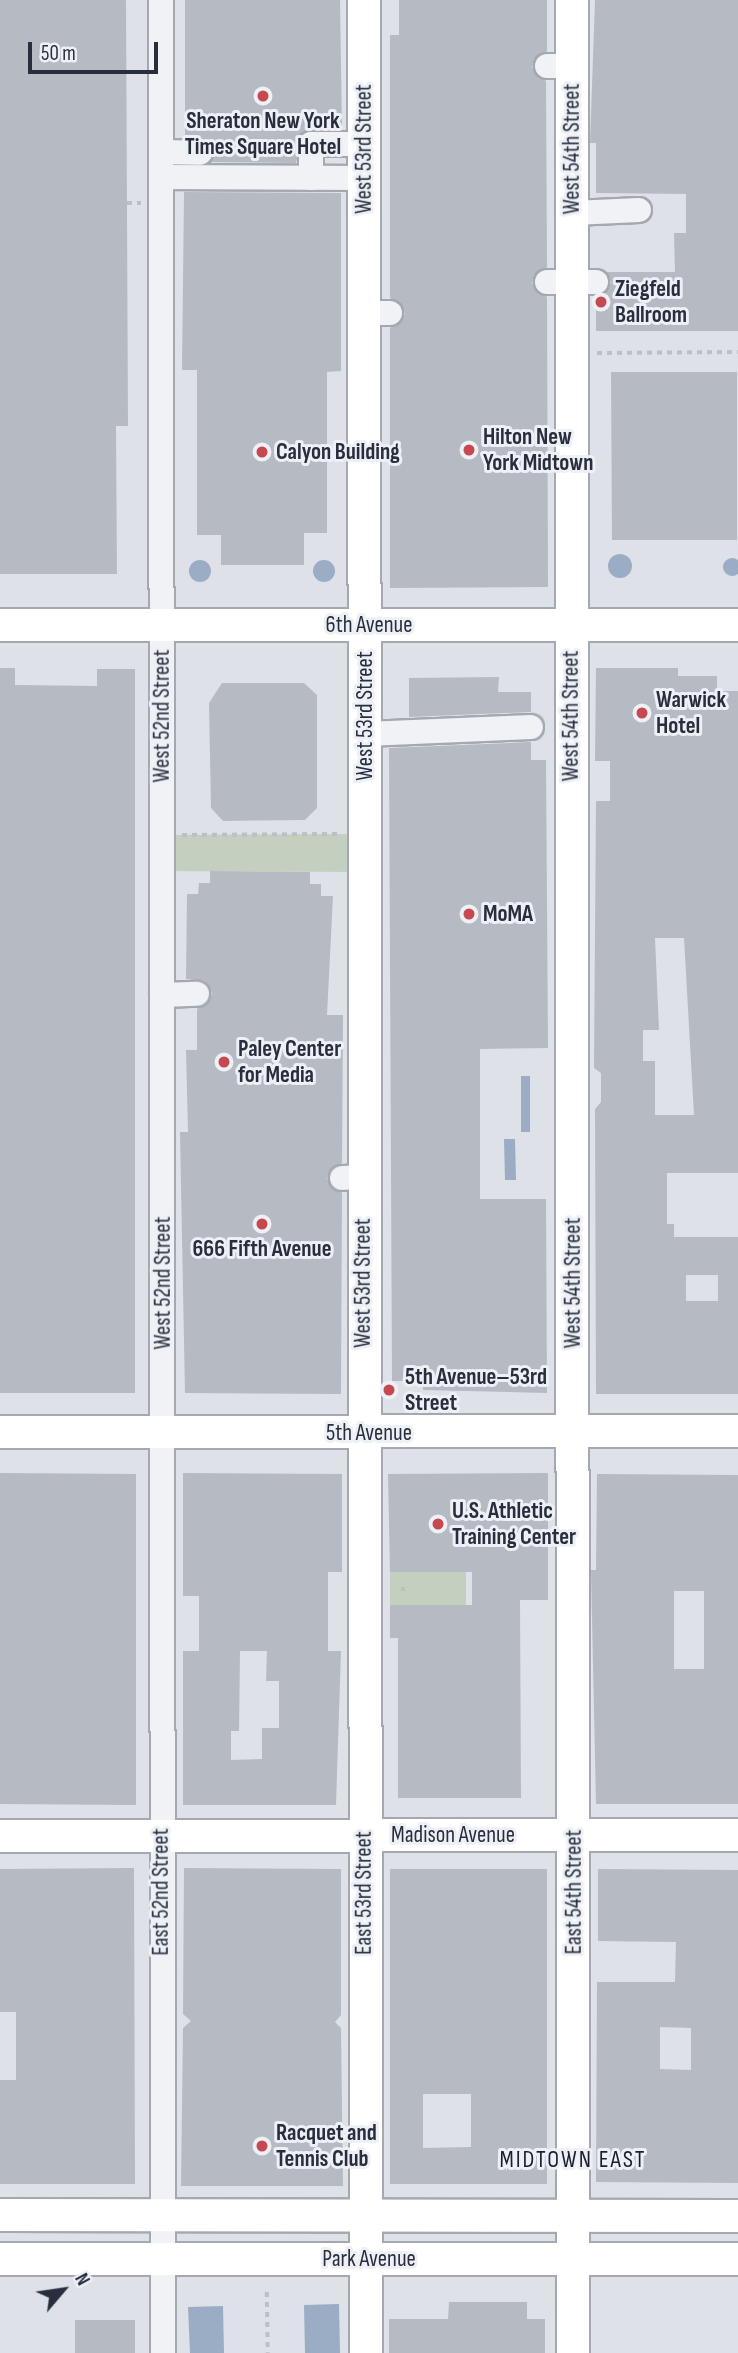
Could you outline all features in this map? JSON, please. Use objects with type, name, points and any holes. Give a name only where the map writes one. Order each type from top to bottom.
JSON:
[{"type":"main road","name":"West 53rd Street","points":[[362,1432],[352,1178],[365,834],[365,625],[377,313],[364,178],[364,0]]},
{"type":"main road","name":"West 54th Street","points":[[572,0],[559,66],[573,213],[570,625],[572,1432]]},
{"type":"main road","name":"6th Avenue","points":[[0,625],[738,625]]},
{"type":"main road","name":"5th Avenue","points":[[0,1432],[738,1431]]},
{"type":"main road","name":"East 53rd Street","points":[[362,1432],[366,2353]]},
{"type":"main road","name":"East 54th Street","points":[[572,1432],[573,2353]]},
{"type":"main road","name":"Madison Avenue","points":[[0,1836],[738,1835]]},
{"type":"main road","name":"Park Avenue","points":[[0,2215],[738,2216]]},
{"type":"main road","name":"Park Avenue","points":[[0,2259],[738,2259]]},
{"type":"street","name":"West 52nd Street","points":[[161,0],[162,1432]]},
{"type":"street","points":[[311,178],[311,144],[364,144]]},
{"type":"street","points":[[161,152],[200,153]]},
{"type":"street","points":[[161,177],[364,178]]},
{"type":"street","points":[[573,213],[639,210]]},
{"type":"street","points":[[366,734],[531,727]]},
{"type":"street","points":[[162,995],[197,994]]},
{"type":"street","name":"East 52nd Street","points":[[162,1432],[160,1835],[163,2353]]},
{"type":"path","points":[[127,203],[147,204]]},
{"type":"path","points":[[592,353],[738,352]]},
{"type":"path","points":[[181,835],[365,834]]},
{"type":"path","points":[[267,2292],[268,2353]]},
{"type":"green space","points":[[365,834],[365,872],[162,871],[162,835]]},
{"type":"green space","points":[[466,1571],[466,1605],[390,1605],[390,1572]]},
{"type":"water","points":[[620,554],[629,557],[632,566],[629,575],[620,578],[611,575],[608,566],[611,557]]},
{"type":"water","points":[[728,558],[736,558],[741,567],[739,574],[728,576],[723,571],[723,563]]},
{"type":"water","points":[[200,560],[208,563],[211,571],[208,579],[200,582],[192,579],[189,571],[192,563]]},
{"type":"water","points":[[324,560],[332,563],[335,571],[332,579],[324,582],[316,579],[313,571],[316,563]]},
{"type":"water","points":[[521,1076],[530,1076],[530,1132],[521,1132]]},
{"type":"water","points":[[504,1139],[515,1139],[516,1180],[505,1180]]},
{"type":"water","points":[[339,2304],[340,2353],[305,2353],[304,2305]]},
{"type":"water","points":[[223,2306],[224,2353],[190,2353],[188,2307]]},
{"type":"building","points":[[0,0],[126,0],[128,426],[116,426],[117,574],[0,574]]},
{"type":"building","name":"Sheraton New York Times Square Hotel","points":[[185,0],[340,0],[342,129],[303,132],[296,163],[211,162],[208,141],[185,138]]},
{"type":"building","name":"Hilton New York Midtown","points":[[399,0],[547,0],[547,51],[532,67],[546,81],[547,267],[532,283],[547,297],[548,587],[390,588],[390,328],[405,314],[390,298],[390,35],[399,35]]},
{"type":"building","points":[[595,0],[738,0],[738,331],[596,331],[596,297],[611,283],[606,272],[675,272],[674,233],[686,233],[686,194],[596,193],[596,143],[590,143]]},
{"type":"building","name":"Calyon Building","points":[[184,192],[341,193],[341,371],[327,372],[327,533],[304,533],[304,565],[221,565],[221,535],[197,535],[197,370],[182,370]]},
{"type":"building","points":[[611,372],[737,372],[737,540],[612,540]]},
{"type":"building","points":[[0,668],[15,668],[15,685],[97,686],[97,669],[135,669],[135,1393],[0,1393]]},
{"type":"building","points":[[596,668],[678,668],[678,676],[717,676],[717,691],[738,691],[738,1173],[667,1173],[667,1224],[674,1224],[674,1237],[738,1237],[738,1394],[596,1394],[595,1109],[601,1102],[601,1073],[594,1068],[596,801],[610,801],[610,761],[595,761]],"holes":[[[655,938],[684,938],[694,1115],[655,1115],[655,1061],[643,1061],[643,1030],[659,1030]],[[686,1275],[718,1275],[718,1301],[686,1301]]]},
{"type":"building","points":[[499,677],[498,692],[531,692],[531,712],[409,717],[409,678]]},
{"type":"building","points":[[222,683],[304,683],[317,695],[317,808],[305,820],[223,821],[211,808],[209,703]]},
{"type":"building","points":[[531,742],[531,760],[546,760],[548,1048],[480,1049],[480,1199],[546,1199],[547,1393],[423,1390],[423,1381],[392,1381],[389,748]]},
{"type":"building","points":[[210,871],[310,872],[310,884],[321,884],[321,896],[333,896],[327,1015],[343,1015],[342,1163],[327,1178],[342,1193],[341,1394],[185,1393],[180,1132],[188,1132],[186,1050],[197,1050],[197,1009],[212,994],[205,981],[186,979],[187,894],[198,894],[199,883],[210,883]]},
{"type":"building","points":[[0,1473],[136,1474],[136,1805],[0,1804]]},
{"type":"building","points":[[183,1473],[342,1474],[342,1572],[328,1572],[328,1651],[341,1651],[336,1805],[183,1805],[183,1651],[199,1651],[199,1596],[183,1596]],"holes":[[[240,1651],[267,1651],[266,1681],[279,1681],[279,1728],[262,1728],[262,1759],[231,1760],[231,1731],[239,1731]]]},
{"type":"building","points":[[548,1473],[548,1600],[520,1600],[521,1798],[398,1798],[398,1638],[390,1638],[390,1605],[472,1605],[472,1572],[390,1572],[388,1474]]},
{"type":"building","points":[[597,1474],[738,1475],[738,1804],[596,1804],[591,1570],[596,1570]],"holes":[[[674,1591],[704,1591],[704,1669],[674,1669]]]},
{"type":"building","points":[[134,1868],[135,2184],[0,2184],[0,2080],[16,2080],[16,2012],[0,2012],[0,1869]]},
{"type":"building","points":[[184,1868],[341,1869],[341,2015],[335,2022],[341,2028],[343,2186],[181,2186],[183,2028],[191,2021],[183,2014]]},
{"type":"building","points":[[390,1869],[547,1869],[547,2184],[390,2184]],"holes":[[[423,2094],[471,2094],[471,2147],[423,2148]]]},
{"type":"building","points":[[598,1869],[738,1870],[738,2183],[596,2182],[597,1982],[675,1982],[676,1942],[598,1941]],"holes":[[[660,2027],[691,2028],[691,2070],[660,2069]]]},
{"type":"building","points":[[449,2302],[527,2302],[527,2319],[545,2319],[545,2353],[389,2353],[389,2319],[448,2319]]},
{"type":"building","points":[[75,2320],[135,2320],[135,2353],[75,2353]]},
{"type":"place","name":"Sheraton New York Times Square Hotel","points":[[263,96]]},
{"type":"place","name":"Ziegfeld Ballroom","points":[[601,302]]},
{"type":"place","name":"Hilton New York Midtown","points":[[469,450]]},
{"type":"place","name":"Calyon Building","points":[[262,452]]},
{"type":"place","name":"Warwick Hotel","points":[[642,713]]},
{"type":"place","name":"MoMA","points":[[469,914]]},
{"type":"place","name":"Paley Center for Media","points":[[224,1062]]},
{"type":"place","name":"666 Fifth Avenue","points":[[262,1224]]},
{"type":"place","name":"5th Avenue–53rd Street","points":[[389,1390]]},
{"type":"place","name":"U.S. Athletic Training Center","points":[[438,1524]]},
{"type":"place","name":"Racquet and Tennis Club","points":[[262,2146]]},
{"type":"district","name":"MIDTOWN EAST","points":[[573,2160]]}]
